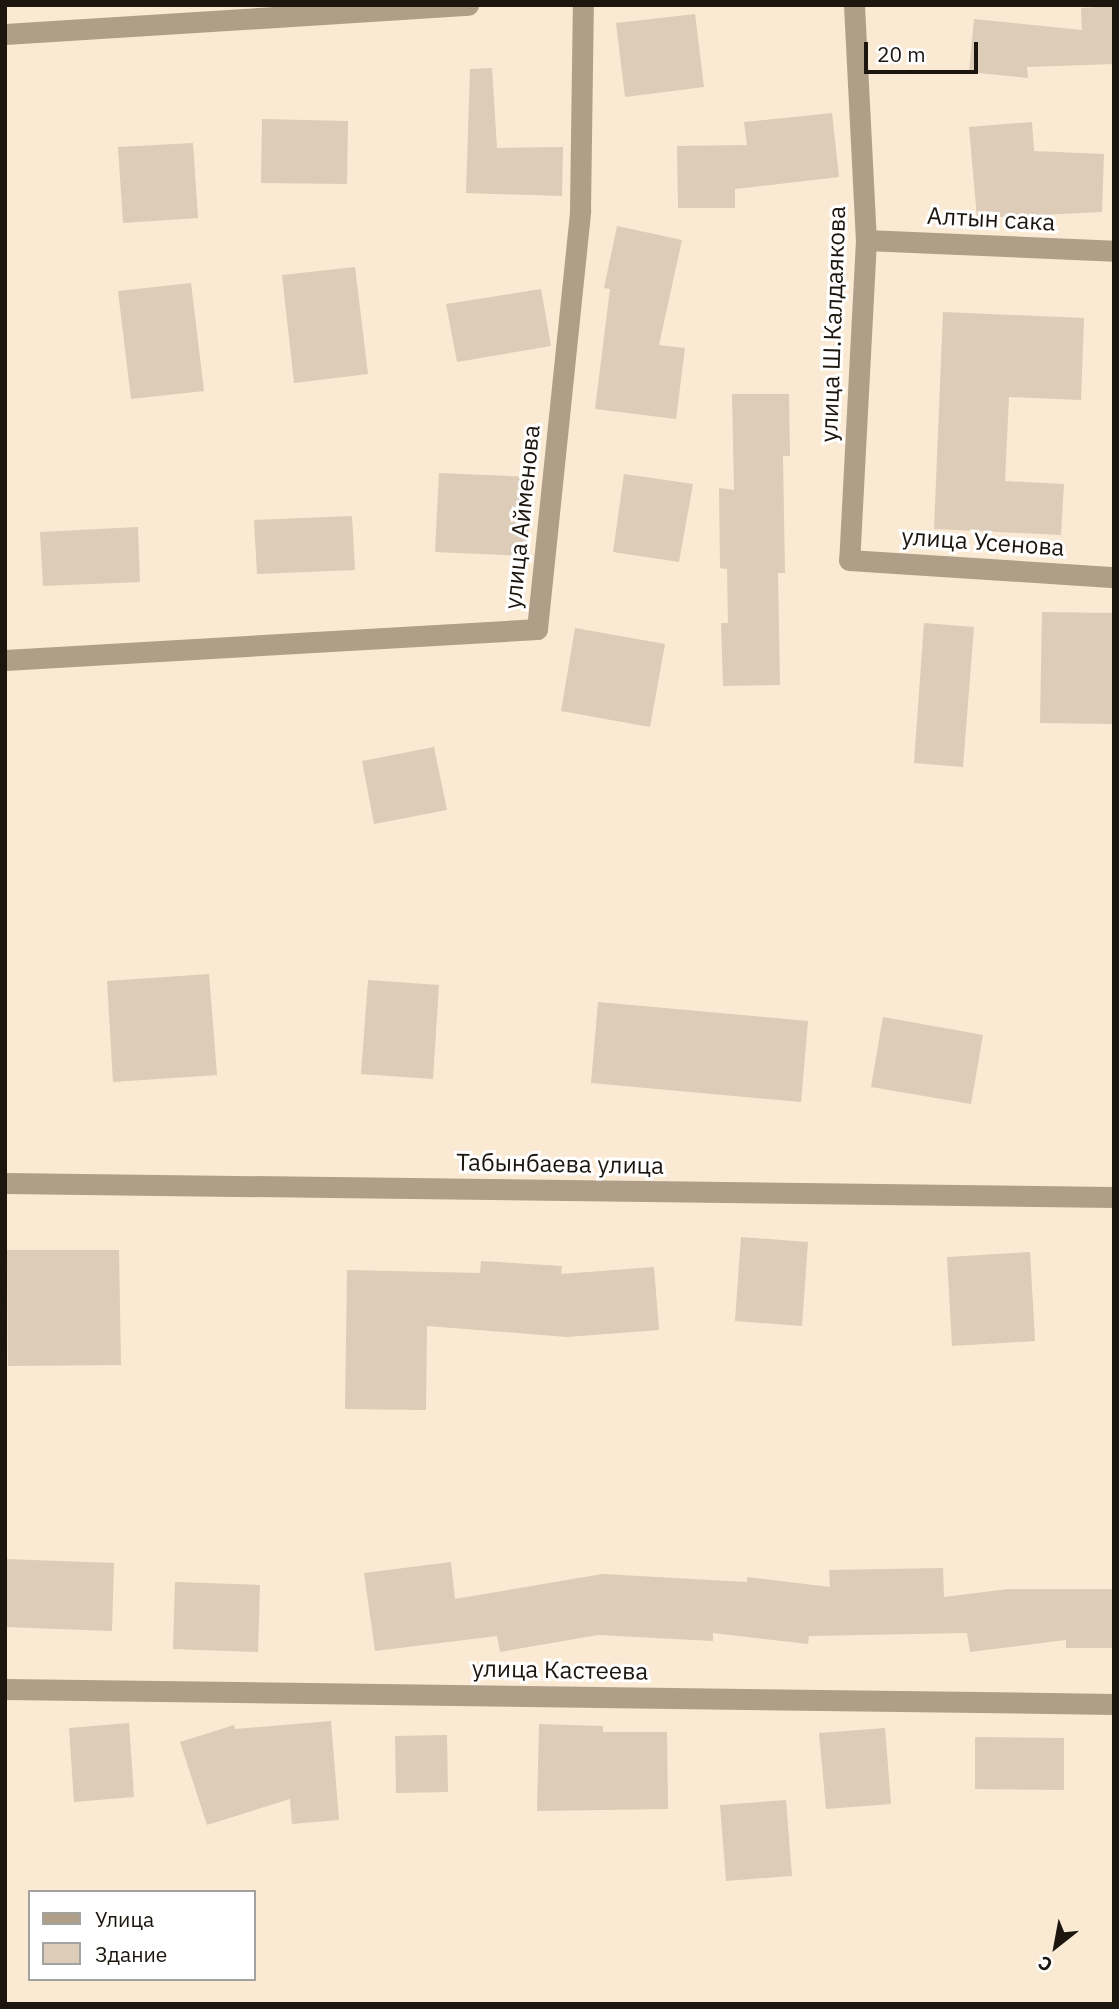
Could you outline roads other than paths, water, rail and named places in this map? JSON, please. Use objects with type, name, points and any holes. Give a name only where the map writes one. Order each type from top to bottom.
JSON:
[{"type":"street","points":[[5,34],[468,5]]},
{"type":"street","name":"улица Айменова","points":[[5,660],[537,629],[580,210],[583,5]]},
{"type":"street","name":"улица Ш.Калдаякова","points":[[849,560],[866,240],[854,5]]},
{"type":"street","name":"Алтын сака","points":[[866,240],[1114,251]]},
{"type":"street","name":"улица Усенова","points":[[849,560],[1114,576]]},
{"type":"street","name":"Табынбаева улица","points":[[5,1183],[1114,1197]]},
{"type":"street","name":"улица Кастеева","points":[[5,1689],[1114,1704]]}]
